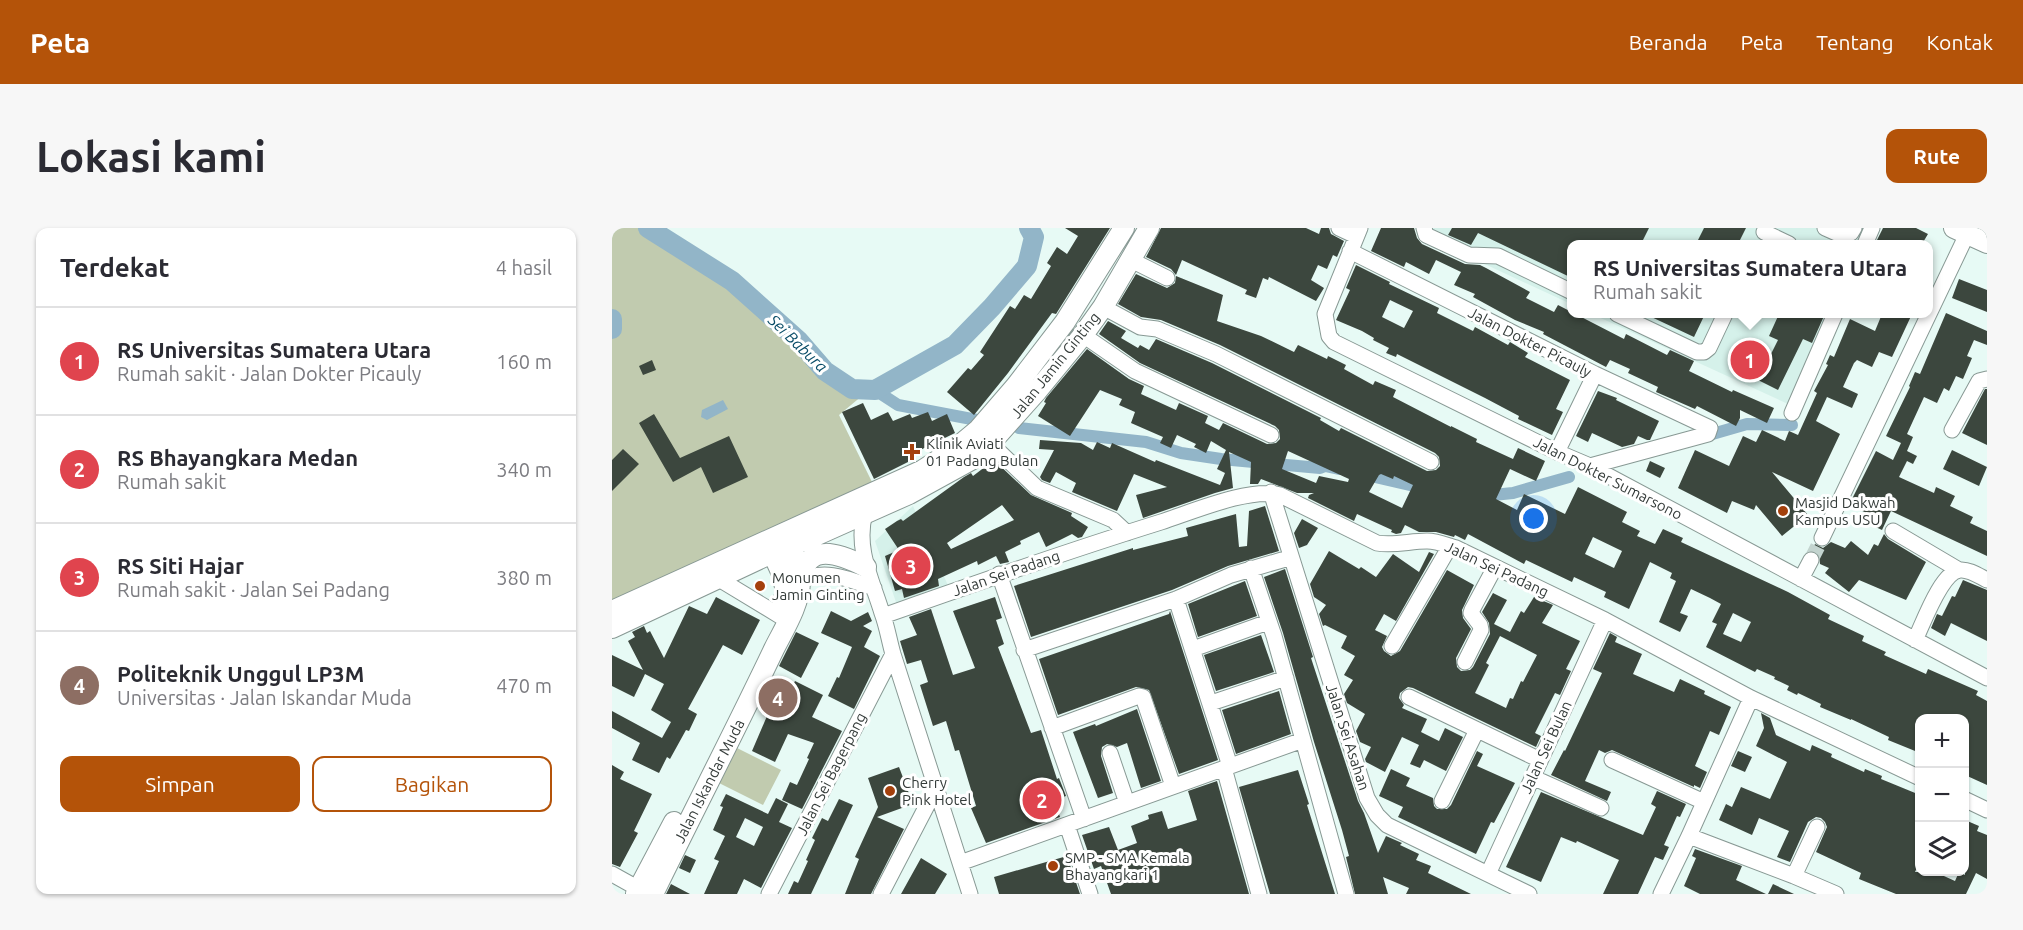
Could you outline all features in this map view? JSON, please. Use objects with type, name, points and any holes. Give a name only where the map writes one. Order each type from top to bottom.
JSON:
[{"type":"main road","name":"Jalan Jamin Ginting","points":[[786,540],[923,470],[954,450],[978,430],[1016,386],[1065,322],[1124,228]]},
{"type":"main road","name":"Jalan Jamin Ginting","points":[[786,540],[865,513],[944,476],[980,455],[1083,335],[1103,307],[1149,228]]},
{"type":"main road","points":[[1964,230],[1987,243]]},
{"type":"main road","points":[[1065,322],[1083,335]]},
{"type":"main road","points":[[612,628],[718,579],[786,540]]},
{"type":"main road","points":[[612,611],[786,540]]},
{"type":"main road","name":"Jalan Iskandar Muda","points":[[643,892],[787,624],[800,582],[786,540]]},
{"type":"main road","name":"Jalan Iskandar Muda","points":[[665,853],[780,616],[786,591],[782,574],[786,540]]},
{"type":"main road","points":[[800,582],[805,564],[819,554],[833,553],[866,567]]},
{"type":"street","points":[[1340,228],[1358,232]]},
{"type":"street","points":[[1424,228],[1426,235],[1459,251],[1476,256],[1498,256],[1567,290]]},
{"type":"street","points":[[1825,228],[1843,236],[1851,233],[1854,228]]},
{"type":"street","points":[[1933,297],[1964,230]]},
{"type":"street","name":"Jalan Dokter Sumarsono","points":[[1358,232],[1325,314],[1329,336],[1334,342],[1590,466],[1987,678]]},
{"type":"street","points":[[1763,235],[1777,240]]},
{"type":"street","name":"Jalan Dokter Picauly","points":[[1350,251],[1711,430],[1708,434],[1590,466]]},
{"type":"street","points":[[1131,260],[1167,278]]},
{"type":"street","points":[[1103,307],[1140,327],[1157,329],[1215,354],[1431,462]]},
{"type":"street","points":[[1625,318],[1697,352],[1704,352],[1709,348],[1723,318]]},
{"type":"street","points":[[1792,413],[1833,318]]},
{"type":"street","points":[[1822,538],[1923,318]]},
{"type":"street","points":[[1083,335],[1135,371],[1271,435]]},
{"type":"street","points":[[1557,452],[1595,374]]},
{"type":"street","points":[[1952,430],[1979,381],[1987,379]]},
{"type":"street","points":[[990,443],[1037,488],[1113,520],[1127,533]]},
{"type":"street","name":"Jalan Sei Padang","points":[[884,616],[999,574],[1244,496],[1271,492],[1377,543],[1390,545],[1424,541],[1450,546],[1605,620],[1751,698],[1915,776]]},
{"type":"street","name":"Jalan Sei Asahan","points":[[1271,492],[1367,798],[1377,815],[1388,825],[1529,894]]},
{"type":"street","points":[[865,513],[861,534],[866,567],[884,616],[893,654],[935,790],[970,894]]},
{"type":"street","points":[[1893,531],[1959,570],[1972,572],[1987,580]]},
{"type":"street","points":[[786,540],[839,552],[866,567]]},
{"type":"street","points":[[1392,646],[1450,546]]},
{"type":"street","points":[[1024,650],[1176,599],[1251,568],[1282,560]]},
{"type":"street","points":[[1801,579],[1811,560]]},
{"type":"street","points":[[1465,662],[1481,630],[1471,613],[1495,567]]},
{"type":"street","points":[[1251,568],[1286,678],[1346,894]]},
{"type":"street","points":[[1915,640],[1944,581],[1959,570]]},
{"type":"street","points":[[999,574],[1084,819]]},
{"type":"street","points":[[800,582],[807,577],[829,575],[874,588]]},
{"type":"street","points":[[718,579],[780,616]]},
{"type":"street","points":[[1176,599],[1211,703],[1259,894]]},
{"type":"street","name":"Jalan Sei Bulan","points":[[1488,874],[1605,620]]},
{"type":"street","points":[[1193,649],[1268,622]]},
{"type":"street","name":"Jalan Sei Bagerpang","points":[[769,894],[893,654]]},
{"type":"street","points":[[1211,703],[1286,678]]},
{"type":"street","points":[[1052,728],[1139,696],[1143,697],[1173,786]]},
{"type":"street","points":[[1409,697],[1540,760]]},
{"type":"street","points":[[1660,894],[1689,836],[1751,698]]},
{"type":"street","points":[[1442,801],[1477,730]]},
{"type":"street","points":[[960,863],[1303,740]]},
{"type":"street","points":[[1110,753],[1127,803]]},
{"type":"street","points":[[1612,760],[1704,802]]},
{"type":"street","points":[[1533,777],[1601,808]]},
{"type":"street","points":[[881,894],[935,790]]},
{"type":"street","points":[[1969,801],[1987,810]]},
{"type":"street","points":[[1067,825],[1090,894]]},
{"type":"street","points":[[1794,876],[1817,827]]},
{"type":"street","points":[[1689,836],[1836,894]]},
{"type":"street","points":[[612,874],[643,892]]},
{"type":"shaded area","points":[[612,228],[648,228],[736,285],[852,389],[863,395],[839,415],[872,482],[612,605]]},
{"type":"shaded area","points":[[1425,228],[1866,228],[1861,240],[1567,240],[1567,302],[1422,235]]},
{"type":"shaded area","points":[[1601,318],[1826,318],[1788,404]]},
{"type":"shaded area","points":[[913,506],[950,590],[897,605],[875,541]]},
{"type":"shaded area","points":[[731,745],[781,770],[763,805],[713,780]]},
{"type":"water","points":[[723,400],[728,409],[707,420],[701,417],[702,410]]},
{"type":"building","points":[[1065,228],[1110,228],[1056,314],[1052,313],[974,415],[947,392],[968,368],[971,370],[984,355],[980,352],[1010,306],[1015,309],[1024,295],[1031,299],[1051,266],[1047,263],[1057,247],[1067,254],[1078,236]]},
{"type":"building","points":[[1161,228],[1306,228],[1319,234],[1321,228],[1329,228],[1331,234],[1344,241],[1337,257],[1333,255],[1327,269],[1318,265],[1311,280],[1324,288],[1316,301],[1269,277],[1268,280],[1263,278],[1256,298],[1245,294],[1247,290],[1182,260],[1176,275],[1171,269],[1146,257]]},
{"type":"building","points":[[1381,228],[1414,228],[1422,244],[1465,264],[1480,265],[1486,268],[1530,292],[1526,298],[1554,312],[1558,305],[1567,310],[1567,318],[1583,318],[1624,339],[1626,334],[1667,355],[1670,350],[1694,361],[1689,371],[1732,392],[1733,390],[1774,408],[1767,423],[1740,410],[1740,418],[1736,426],[1697,406],[1695,409],[1656,392],[1658,387],[1628,373],[1630,369],[1610,360],[1606,367],[1543,334],[1544,332],[1515,320],[1473,297],[1475,294],[1454,285],[1461,272],[1436,260],[1429,274],[1406,262],[1404,267],[1371,251]]},
{"type":"building","points":[[1452,228],[1649,228],[1643,240],[1567,240],[1567,276],[1478,233],[1471,245],[1448,235]]},
{"type":"building","points":[[1704,228],[1746,228],[1740,240],[1698,240]]},
{"type":"building","points":[[1883,228],[1916,228],[1928,234],[1924,240],[1877,240]]},
{"type":"building","points":[[1356,265],[1439,308],[1437,313],[1473,331],[1475,327],[1508,345],[1510,342],[1528,353],[1525,357],[1570,380],[1556,409],[1563,412],[1552,435],[1397,354],[1396,357],[1386,353],[1389,348],[1373,340],[1374,338],[1336,320],[1350,290],[1346,288]],"holes":[[[1390,300],[1413,311],[1404,328],[1382,317]]]},
{"type":"building","points":[[1136,274],[1167,288],[1175,283],[1176,276],[1223,295],[1217,321],[1261,336],[1294,352],[1298,345],[1327,359],[1328,356],[1346,365],[1344,369],[1373,385],[1375,381],[1396,390],[1393,397],[1477,439],[1476,442],[1513,459],[1518,448],[1545,461],[1536,481],[1510,469],[1496,499],[1517,510],[1524,494],[1565,514],[1578,487],[1627,512],[1622,522],[1640,531],[1637,536],[1655,544],[1663,529],[1683,538],[1681,542],[1788,592],[1830,615],[1828,619],[1864,636],[1862,641],[1886,652],[1884,655],[1926,674],[1928,669],[1978,691],[1976,695],[1987,701],[1987,785],[1969,777],[1969,714],[1915,714],[1915,751],[1888,740],[1889,737],[1820,707],[1821,704],[1798,693],[1797,695],[1787,690],[1789,686],[1774,679],[1775,677],[1757,669],[1755,672],[1706,647],[1717,624],[1712,622],[1721,604],[1710,598],[1691,589],[1680,613],[1688,616],[1680,632],[1659,622],[1676,581],[1670,578],[1672,573],[1650,562],[1629,609],[1604,597],[1606,592],[1574,577],[1572,582],[1526,560],[1524,564],[1468,534],[1465,540],[1455,535],[1454,537],[1436,532],[1419,532],[1405,525],[1401,533],[1396,534],[1357,514],[1354,521],[1308,498],[1314,493],[1297,493],[1261,479],[1258,484],[1250,484],[1251,462],[1229,452],[1233,488],[1143,518],[1136,495],[1167,487],[1134,474],[1117,511],[1072,492],[1076,483],[1056,472],[1050,483],[1042,480],[1040,477],[1054,450],[1039,449],[1040,440],[1081,443],[1093,450],[1097,442],[1110,448],[1112,443],[1155,462],[1156,460],[1220,485],[1225,473],[1217,469],[1226,450],[1211,441],[1206,453],[1194,447],[1196,444],[1177,435],[1171,448],[1160,443],[1163,437],[1131,423],[1135,412],[1119,405],[1122,399],[1100,390],[1070,436],[1038,416],[1046,403],[1044,402],[1046,398],[1087,349],[1129,379],[1144,386],[1141,394],[1176,410],[1179,403],[1208,416],[1205,423],[1219,430],[1223,423],[1267,444],[1276,443],[1280,439],[1279,430],[1275,426],[1140,363],[1099,334],[1108,321],[1126,331],[1121,338],[1138,348],[1140,345],[1149,350],[1156,339],[1212,363],[1321,418],[1320,420],[1339,431],[1341,428],[1427,471],[1436,470],[1440,466],[1439,457],[1435,453],[1220,345],[1161,320],[1141,317],[1118,304]],"holes":[[[1288,451],[1349,479],[1348,482],[1319,476],[1316,483],[1282,469]],[[1381,474],[1393,479],[1394,476],[1413,485],[1402,508],[1369,492]],[[1593,537],[1622,551],[1614,568],[1585,554]],[[1733,613],[1751,622],[1741,642],[1723,634]]]},
{"type":"building","points":[[1959,279],[1987,290],[1987,312],[1952,298]]},
{"type":"building","points":[[1946,313],[1987,331],[1987,345],[1974,340],[1967,356],[1972,358],[1963,379],[1956,376],[1949,391],[1944,388],[1937,403],[1924,397],[1907,434],[1913,437],[1907,451],[1917,456],[1913,464],[1907,461],[1899,477],[1934,493],[1936,487],[1955,496],[1950,506],[1973,517],[1970,523],[1987,531],[1987,556],[1891,511],[1882,530],[1865,522],[1869,514],[1849,505],[1876,451],[1893,460],[1901,443],[1886,436],[1915,372],[1920,374]]},
{"type":"building","points":[[1654,318],[1703,318],[1694,337]]},
{"type":"building","points":[[1777,318],[1823,318],[1812,343],[1803,339],[1778,390],[1758,380],[1778,340],[1769,336]]},
{"type":"building","points":[[1880,318],[1910,318],[1892,357],[1879,352],[1872,367],[1857,360],[1854,363],[1843,387],[1858,394],[1852,408],[1827,397],[1816,421],[1840,434],[1813,491],[1772,472],[1808,515],[1782,536],[1756,505],[1754,510],[1732,501],[1727,513],[1678,488],[1695,450],[1729,466],[1743,436],[1756,442],[1762,430],[1785,441],[1789,431],[1798,435],[1817,393],[1814,391],[1828,365],[1826,364],[1830,355],[1834,357],[1850,319],[1875,331]]},
{"type":"building","points":[[652,360],[656,370],[643,375],[639,366]]},
{"type":"building","points":[[1987,389],[1987,445],[1962,433]]},
{"type":"building","points":[[1598,391],[1617,398],[1616,400],[1659,421],[1650,440],[1638,436],[1634,444],[1622,447],[1592,433],[1588,442],[1576,436]]},
{"type":"building","points":[[863,403],[871,420],[888,412],[893,421],[910,414],[912,418],[928,412],[932,421],[947,414],[955,433],[910,455],[912,460],[874,479],[842,412]]},
{"type":"building","points":[[654,414],[680,458],[729,436],[748,477],[713,493],[701,467],[673,482],[639,423]]},
{"type":"building","points":[[623,449],[639,464],[612,491],[612,460]]},
{"type":"building","points":[[1952,450],[1987,467],[1979,486],[1943,469]]},
{"type":"building","points":[[994,460],[1031,495],[1072,513],[1071,516],[1088,527],[1082,537],[1078,538],[1072,534],[1046,547],[1039,532],[1020,541],[1021,544],[1005,552],[1009,562],[1000,564],[996,556],[978,565],[977,561],[938,579],[939,586],[904,598],[902,589],[895,591],[885,556],[899,550],[885,529],[901,519],[903,521],[964,477],[971,473],[973,476]],"holes":[[[1002,505],[1014,520],[951,549],[947,543]]]},
{"type":"building","points":[[1650,461],[1665,468],[1660,478],[1646,471]]},
{"type":"building","points":[[1265,506],[1279,551],[1228,566],[1172,590],[1031,637],[1014,586],[1133,548],[1133,550],[1188,536],[1186,528],[1236,514],[1239,547],[1247,546],[1249,511]]},
{"type":"building","points":[[1302,519],[1318,528],[1307,545],[1299,548],[1294,533]]},
{"type":"building","points":[[1884,534],[1888,539],[1926,562],[1906,600],[1859,580],[1849,592],[1825,573],[1829,568],[1820,564],[1819,555],[1812,550],[1815,544],[1823,548],[1831,542],[1845,548],[1851,541],[1868,555],[1874,544],[1878,546]]},
{"type":"building","points":[[1329,551],[1376,577],[1393,554],[1419,572],[1429,552],[1434,554],[1396,621],[1384,614],[1375,630],[1387,636],[1382,647],[1384,651],[1391,656],[1400,651],[1447,570],[1474,585],[1462,610],[1463,618],[1471,629],[1456,658],[1457,667],[1461,671],[1470,670],[1473,667],[1490,634],[1489,623],[1482,612],[1493,593],[1507,600],[1494,624],[1510,632],[1521,611],[1524,613],[1534,597],[1553,605],[1542,623],[1580,641],[1566,669],[1571,671],[1560,695],[1555,693],[1535,733],[1541,736],[1536,747],[1408,687],[1400,693],[1399,698],[1404,705],[1402,708],[1427,719],[1421,732],[1439,741],[1445,728],[1463,737],[1446,771],[1424,760],[1420,768],[1410,764],[1419,745],[1402,737],[1385,772],[1366,762],[1365,759],[1371,747],[1360,742],[1356,731],[1365,714],[1347,703],[1344,694],[1353,680],[1344,675],[1355,656],[1341,648],[1347,636],[1323,626],[1319,614],[1326,605],[1314,597],[1310,584]],"holes":[[[1500,636],[1537,655],[1506,708],[1475,693],[1489,665],[1486,663]]]},
{"type":"building","points":[[1285,569],[1313,657],[1311,658],[1358,801],[1378,853],[1386,836],[1402,843],[1400,845],[1419,854],[1416,860],[1431,866],[1428,873],[1471,894],[1406,894],[1409,888],[1383,877],[1388,894],[1355,894],[1342,830],[1264,577]]},
{"type":"building","points":[[1963,580],[1987,590],[1987,641],[1951,623],[1945,636],[1931,628],[1937,614],[1942,616],[1952,596],[1955,597]]},
{"type":"building","points":[[1245,581],[1257,616],[1198,637],[1188,604]]},
{"type":"building","points":[[716,597],[760,620],[742,655],[723,645],[688,709],[697,714],[689,731],[686,730],[670,759],[667,757],[659,773],[632,760],[640,743],[612,728],[612,711],[662,738],[671,722],[651,710],[664,684],[645,674],[634,697],[612,686],[612,655],[643,670],[628,641],[635,637],[632,632],[644,626],[647,633],[650,631],[664,658],[689,606],[707,614]]},
{"type":"building","points":[[995,597],[1002,618],[996,620],[1004,644],[998,647],[1031,733],[1041,730],[1057,779],[1059,778],[1066,796],[1054,800],[1060,817],[986,843],[971,808],[976,806],[959,750],[955,751],[946,721],[933,726],[920,685],[928,682],[921,660],[907,664],[900,641],[917,635],[909,617],[931,609],[953,675],[975,668],[953,611]]},
{"type":"building","points":[[831,611],[851,621],[868,612],[872,621],[863,626],[872,631],[864,647],[880,656],[854,709],[828,696],[837,677],[839,678],[852,647],[821,633]]},
{"type":"building","points":[[1170,611],[1218,760],[1179,774],[1149,690],[1136,687],[1058,715],[1039,659],[1169,614]]},
{"type":"building","points":[[796,632],[819,643],[801,678],[779,666]]},
{"type":"building","points":[[1610,633],[1617,637],[1615,642],[1642,654],[1633,674],[1674,692],[1680,679],[1731,707],[1719,735],[1710,731],[1695,766],[1707,772],[1700,788],[1612,750],[1605,753],[1599,750],[1585,781],[1611,792],[1607,801],[1551,775],[1602,673],[1593,669]]},
{"type":"building","points":[[1261,635],[1274,672],[1216,691],[1204,655]]},
{"type":"building","points":[[795,681],[823,695],[812,717],[842,731],[802,809],[782,800],[790,782],[797,785],[814,743],[788,734],[775,762],[752,751],[776,695],[785,699]]},
{"type":"building","points":[[1279,691],[1291,734],[1236,754],[1222,710]]},
{"type":"building","points":[[1137,709],[1161,781],[1141,788],[1127,743],[1117,747],[1107,744],[1102,747],[1101,756],[1113,793],[1098,798],[1073,732],[1095,724],[1096,726]]},
{"type":"building","points":[[1761,713],[1770,718],[1776,735],[1810,751],[1812,745],[1832,754],[1831,757],[1864,772],[1865,769],[1882,776],[1881,779],[1915,793],[1915,876],[1944,876],[1955,881],[1957,876],[1969,876],[1969,822],[1979,826],[1977,831],[1987,835],[1987,879],[1976,873],[1966,894],[1896,894],[1859,879],[1861,873],[1816,852],[1827,827],[1821,818],[1816,817],[1808,822],[1790,862],[1777,857],[1789,831],[1759,818],[1752,835],[1719,820],[1726,804],[1732,807],[1741,787],[1770,799],[1787,762],[1756,746],[1764,728]]},
{"type":"building","points":[[1477,751],[1483,754],[1477,766],[1515,783],[1494,823],[1491,822],[1476,854],[1398,817],[1403,807],[1379,796],[1391,769],[1410,778],[1406,786],[1433,798],[1437,809],[1447,809]]},
{"type":"building","points":[[1738,751],[1752,757],[1745,772],[1731,766]]},
{"type":"building","points":[[612,765],[624,772],[620,779],[652,794],[634,831],[638,833],[620,867],[612,864]]},
{"type":"building","points":[[899,767],[913,804],[877,817],[904,829],[871,894],[845,894],[859,859],[855,857],[878,807],[868,778]]},
{"type":"building","points":[[1298,770],[1335,894],[1270,894],[1239,787]]},
{"type":"building","points":[[1217,781],[1249,894],[1111,894],[1101,866],[1094,869],[1082,835],[1109,827],[1118,850],[1137,843],[1131,826],[1149,819],[1148,815],[1162,811],[1168,829],[1197,820],[1188,791]]},
{"type":"building","points":[[1657,791],[1686,804],[1680,817],[1677,816],[1664,845],[1669,847],[1663,860],[1655,857],[1638,894],[1603,894],[1619,860],[1577,841],[1576,843],[1561,837],[1541,882],[1506,867],[1541,792],[1643,835],[1656,807],[1651,804]]},
{"type":"building","points":[[726,794],[768,814],[776,798],[788,804],[779,822],[792,828],[761,888],[744,879],[737,894],[704,894],[719,861],[714,859],[725,836],[713,830],[723,807],[720,806]],"holes":[[[745,818],[763,827],[754,846],[736,837]]]},
{"type":"building","points":[[839,799],[853,805],[811,894],[788,894],[794,881],[798,883],[808,861],[806,860],[815,840],[812,838],[822,818],[828,821]]},
{"type":"building","points":[[1695,849],[1742,866],[1736,880],[1766,894],[1700,894],[1684,886],[1696,858],[1692,856]]},
{"type":"building","points":[[685,855],[696,860],[690,873],[679,868]]},
{"type":"building","name":"SMP - SMA Kemala Bhayangkari 1","points":[[1067,856],[1080,894],[999,894],[994,877]]},
{"type":"building","points":[[921,858],[947,874],[935,894],[901,894]]},
{"type":"building","points":[[671,884],[690,894],[666,894]]},
{"type":"building","points":[[1773,884],[1794,894],[1768,894]]},
{"type":"waterway","name":"Sei Babura","points":[[648,228],[732,281],[799,341],[825,371],[852,389],[875,390],[955,345],[992,307],[1027,266],[1034,237],[1029,228]]},
{"type":"waterway","name":"Sei Babura","points":[[612,319],[612,329]]},
{"type":"waterway","points":[[875,390],[898,405],[977,420]]},
{"type":"waterway","points":[[1702,437],[1747,424],[1792,425]]},
{"type":"waterway","points":[[1019,428],[1146,442],[1181,453],[1221,459],[1320,468],[1325,466],[1339,469]]},
{"type":"waterway","points":[[1362,474],[1427,489]]},
{"type":"waterway","points":[[1483,496],[1513,493],[1569,477]]},
{"type":"tunnel","points":[[1811,560],[1822,538]]},
{"type":"place","name":"RS Universitas Sumatera Utara","points":[[1750,360]]},
{"type":"place","name":"Klinik Aviati 01 Padang Bulan","points":[[912,452]]},
{"type":"place","name":"Masjid Dakwah Kampus USU","points":[[1783,511]]},
{"type":"place","name":"RS Siti Hajar","points":[[911,566]]},
{"type":"place","name":"Monumen Jamin Ginting","points":[[760,586]]},
{"type":"place","name":"Politeknik Unggul LP3M","points":[[778,698]]},
{"type":"place","name":"Cherry Pink Hotel","points":[[890,791]]},
{"type":"place","name":"RS Bhayangkara Medan","points":[[1042,800]]},
{"type":"place","name":"SMP - SMA Kemala Bhayangkari 1","points":[[1053,866]]}]
